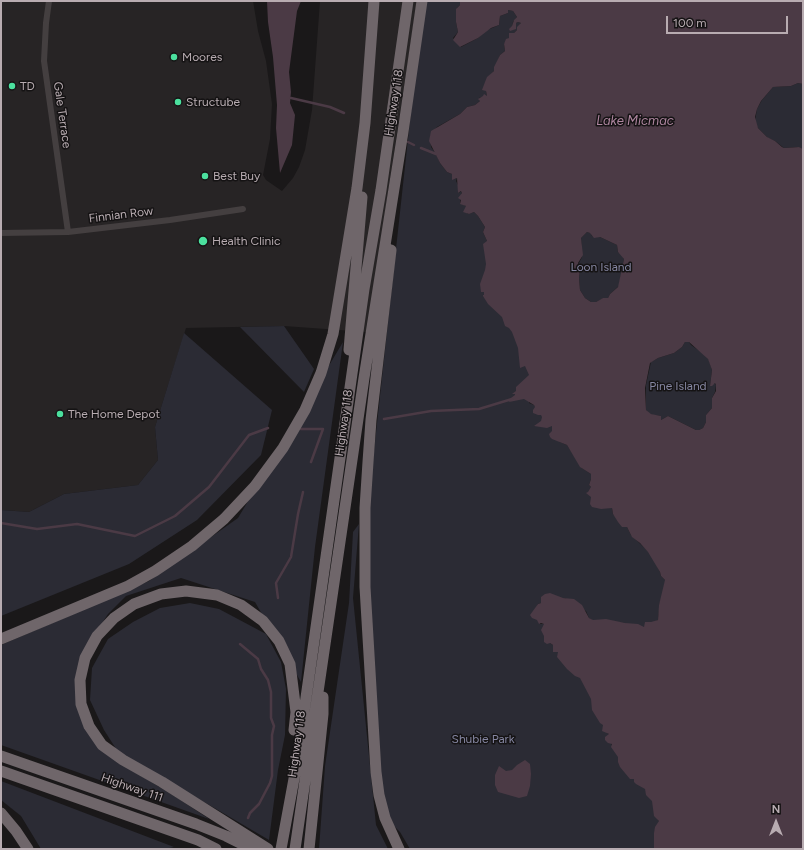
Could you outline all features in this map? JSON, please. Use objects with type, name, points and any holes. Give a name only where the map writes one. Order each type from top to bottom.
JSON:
[{"type":"highway","points":[[318,611],[320,557],[329,506],[354,295],[363,188],[365,123],[374,1]]},
{"type":"highway","name":"Highway 118","points":[[282,845],[296,768],[364,289],[381,190],[408,1]]},
{"type":"highway","name":"Highway 118","points":[[295,849],[364,378],[422,1]]},
{"type":"highway","points":[[1,640],[128,586],[155,571],[192,546],[224,519],[255,486],[283,448],[304,410],[318,379],[333,334],[357,188],[365,123]]},
{"type":"highway","points":[[399,849],[385,818],[379,795],[376,772],[366,587],[365,508],[371,420],[399,192],[403,132]]},
{"type":"highway","points":[[268,849],[249,844],[162,782],[118,756],[102,745],[89,726],[81,704],[80,680],[85,658],[97,636],[114,618],[134,604],[161,594],[186,591],[217,595],[241,605],[263,621],[279,641],[290,664],[296,712],[282,845]]},
{"type":"highway","points":[[309,849],[323,714],[322,666]]},
{"type":"highway","name":"Highway 111","points":[[1,756],[249,844]]},
{"type":"highway","points":[[1,771],[198,840],[216,849]]},
{"type":"highway","points":[[1,813],[16,831],[28,849]]},
{"type":"street","name":"Gale Terrace","points":[[49,1],[44,61],[68,232]]},
{"type":"street","name":"Finnian Row","points":[[1,233],[68,232],[170,220],[243,209]]},
{"type":"shaded area","points":[[1,1],[253,1],[258,31],[266,61],[272,104],[270,139],[263,175],[266,180],[282,191],[293,178],[305,150],[312,110],[320,1],[417,1],[367,332],[284,326],[186,328],[155,427],[158,460],[138,485],[64,494],[29,512],[1,510]]},
{"type":"green space","name":"Shubie Park","points":[[423,1],[460,1],[460,5],[457,8],[456,22],[458,32],[453,38],[461,47],[478,38],[485,31],[499,25],[500,16],[508,13],[508,10],[513,11],[517,17],[513,22],[512,30],[516,27],[516,23],[521,23],[517,30],[504,44],[505,51],[500,55],[494,71],[488,77],[486,91],[487,96],[479,98],[480,101],[475,105],[467,107],[460,114],[437,127],[430,136],[431,147],[447,172],[452,174],[454,179],[457,178],[458,193],[462,191],[460,203],[466,206],[466,212],[468,214],[474,212],[485,227],[483,232],[538,348],[529,403],[534,405],[552,426],[560,442],[567,445],[582,468],[591,474],[589,485],[591,487],[591,499],[612,508],[613,514],[627,527],[631,535],[651,554],[661,576],[665,580],[666,589],[660,602],[658,620],[644,627],[633,629],[625,623],[594,622],[589,618],[586,611],[565,598],[541,601],[536,608],[540,624],[544,624],[550,643],[584,680],[607,733],[609,734],[612,746],[657,804],[657,818],[659,821],[657,849],[410,849],[400,832],[385,817],[376,782],[363,552]]},
{"type":"green space","points":[[798,83],[803,84],[803,149],[798,147],[784,148],[768,138],[757,127],[755,121],[757,109],[762,100],[773,87],[791,86]]},
{"type":"green space","name":"Loon Island","points":[[587,232],[591,233],[592,236],[600,237],[617,245],[618,252],[624,259],[619,286],[610,294],[608,298],[604,298],[596,302],[591,302],[585,298],[580,290],[580,270],[578,265],[582,257],[581,238]]},
{"type":"green space","points":[[284,326],[314,369],[304,392],[240,327]]},
{"type":"green space","points":[[184,333],[272,410],[261,455],[197,520],[129,564],[1,616],[1,510],[29,512],[64,494],[138,485],[158,460],[155,427]]},
{"type":"green space","points":[[343,342],[315,547],[301,682],[255,602],[181,578],[126,596],[108,614],[97,631],[76,701],[109,756],[209,819],[1,745],[1,645],[149,581],[238,518]]},
{"type":"green space","name":"Pine Island","points":[[685,342],[689,342],[709,360],[712,370],[710,386],[714,383],[716,385],[712,398],[712,408],[706,415],[706,422],[703,428],[699,430],[696,430],[668,416],[661,420],[661,416],[648,413],[646,410],[646,385],[651,362],[674,353],[682,347]]},
{"type":"green space","points":[[359,524],[353,598],[376,825],[388,849],[319,849],[325,766],[349,603],[353,532]]},
{"type":"green space","points":[[190,603],[219,609],[266,634],[281,662],[286,689],[285,735],[278,770],[269,840],[120,755],[104,730],[90,700],[92,668],[108,639],[133,622],[160,608]]},
{"type":"green space","points":[[1,781],[174,847],[165,849],[41,849],[21,816],[1,800]]},
{"type":"water","points":[[267,1],[301,1],[297,11],[289,72],[291,92],[290,103],[295,115],[292,145],[280,173],[276,128],[277,105]]},
{"type":"water","name":"Lake Micmac","points":[[460,1],[803,1],[803,84],[798,83],[791,86],[773,87],[761,101],[755,117],[758,128],[767,137],[782,147],[799,147],[803,149],[803,849],[654,849],[655,827],[659,821],[654,816],[652,801],[646,795],[645,789],[636,784],[634,779],[630,779],[620,767],[618,757],[611,747],[612,744],[605,740],[605,737],[609,734],[602,731],[603,725],[600,723],[592,710],[591,699],[580,678],[575,676],[567,669],[557,657],[558,652],[553,652],[553,645],[544,642],[544,636],[541,630],[544,624],[539,624],[537,620],[532,618],[530,615],[538,604],[541,603],[541,597],[550,593],[563,598],[574,599],[582,605],[589,618],[593,620],[606,619],[638,624],[644,627],[645,622],[658,620],[659,605],[665,580],[661,576],[648,552],[632,537],[627,527],[622,527],[618,522],[613,514],[612,508],[601,509],[592,507],[590,504],[591,497],[586,493],[591,487],[589,485],[591,474],[580,467],[567,445],[550,437],[549,434],[552,431],[552,426],[547,428],[534,426],[541,421],[542,417],[541,415],[533,413],[535,407],[534,405],[524,399],[509,402],[515,395],[512,394],[516,391],[516,387],[529,375],[525,366],[520,368],[518,348],[512,332],[505,326],[502,317],[488,304],[483,296],[484,292],[481,292],[480,284],[486,264],[483,244],[487,241],[483,232],[485,227],[474,212],[469,214],[463,212],[466,206],[460,204],[461,200],[458,198],[462,193],[461,191],[458,193],[457,178],[452,180],[452,174],[447,172],[440,163],[429,141],[431,131],[460,114],[467,107],[475,105],[480,101],[478,99],[484,94],[487,96],[486,91],[482,90],[487,77],[494,71],[494,67],[500,55],[505,51],[504,44],[506,39],[509,38],[509,33],[514,33],[521,23],[516,23],[516,29],[510,31],[509,29],[517,17],[513,11],[508,10],[508,13],[500,16],[499,25],[491,28],[478,38],[460,47],[453,40],[458,32],[456,9],[460,5]],"holes":[[[587,232],[594,238],[600,237],[617,245],[618,252],[624,259],[618,287],[610,294],[608,298],[603,298],[596,302],[591,302],[585,298],[580,290],[580,270],[578,263],[583,255],[581,238]],[[685,342],[689,342],[708,359],[712,370],[710,386],[715,383],[716,385],[716,391],[712,398],[712,408],[706,415],[706,422],[703,428],[699,430],[696,430],[668,416],[661,420],[661,416],[651,414],[646,410],[645,388],[650,363],[658,358],[674,353],[682,347]]]},
{"type":"water","points":[[525,760],[530,764],[531,774],[527,796],[519,798],[498,792],[495,785],[495,775],[499,766],[506,771],[512,770]]},
{"type":"waterway","points":[[291,98],[330,107],[344,113]]},
{"type":"waterway","points":[[408,142],[414,145]]},
{"type":"waterway","points":[[421,148],[436,154]]},
{"type":"waterway","points":[[384,419],[431,411],[479,409],[512,399]]},
{"type":"waterway","points":[[1,523],[37,529],[77,524],[135,536],[175,516],[209,487],[249,435],[268,428]]},
{"type":"waterway","points":[[301,429],[323,429],[311,462]]},
{"type":"waterway","points":[[278,598],[276,583],[291,557],[303,492]]},
{"type":"waterway","points":[[240,644],[258,659],[261,669],[268,680],[271,692],[271,718],[274,726],[272,735],[272,776],[259,804],[250,813],[248,818]]},
{"type":"place","name":"Moores","points":[[174,57]]},
{"type":"place","name":"TD","points":[[12,86]]},
{"type":"place","name":"Structube","points":[[178,102]]},
{"type":"place","name":"Best Buy","points":[[205,176]]},
{"type":"place","name":"Health Clinic","points":[[203,241]]},
{"type":"place","name":"The Home Depot","points":[[60,414]]}]
